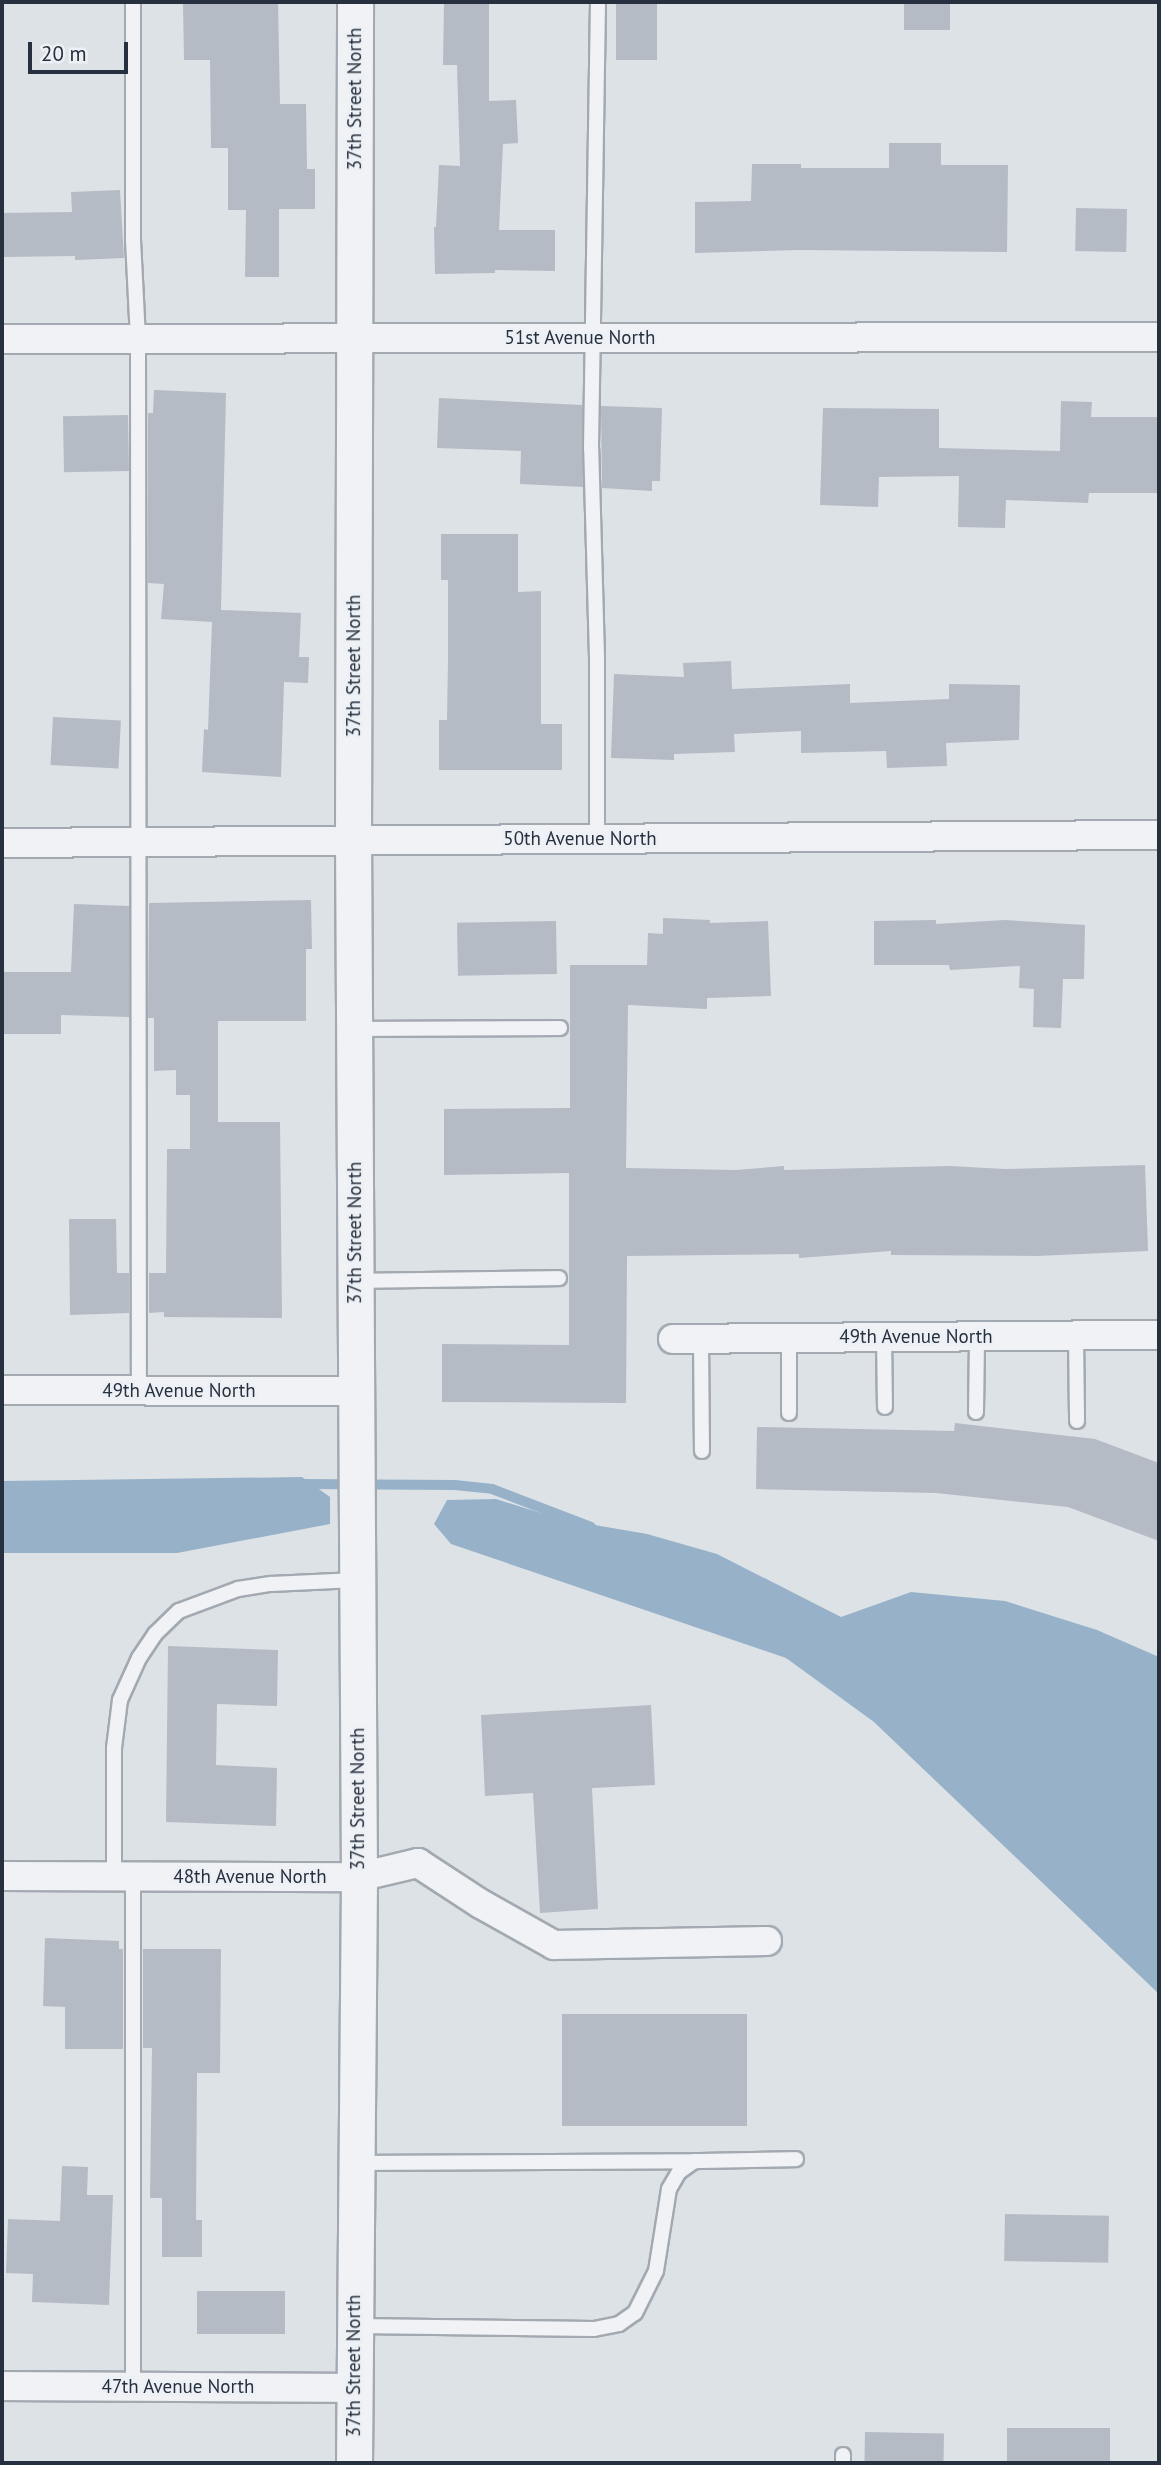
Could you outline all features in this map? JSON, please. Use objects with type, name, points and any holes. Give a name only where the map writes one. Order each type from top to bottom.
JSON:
[{"type":"street","name":"37th Street North","points":[[354,2463],[359,1877],[353,841],[355,2]]},
{"type":"street","name":"51st Avenue North","points":[[2,339],[1159,337]]},
{"type":"street","name":"50th Avenue North","points":[[2,843],[1159,835]]},
{"type":"street","name":"49th Avenue North","points":[[673,1339],[1159,1335]]},
{"type":"street","name":"49th Avenue North","points":[[2,1390],[139,1390],[356,1408]]},
{"type":"street","name":"48th Avenue North","points":[[2,1876],[359,1877],[418,1863],[481,1904],[554,1945],[767,1941]]},
{"type":"street","name":"47th Avenue North","points":[[2,2386],[354,2388]]},
{"type":"lane","points":[[133,2],[133,240],[138,339],[136,842],[139,1390]]},
{"type":"lane","points":[[597,839],[597,644],[592,448],[598,2]]},
{"type":"lane","points":[[354,1028],[560,1028]]},
{"type":"lane","points":[[356,1281],[559,1278]]},
{"type":"lane","points":[[1076,1335],[1077,1421]]},
{"type":"lane","points":[[884,1337],[885,1407]]},
{"type":"lane","points":[[976,1412],[977,1337]]},
{"type":"lane","points":[[789,1338],[789,1413]]},
{"type":"lane","points":[[701,1339],[702,1451]]},
{"type":"lane","points":[[133,2386],[123,1877],[114,1748],[120,1700],[139,1658],[155,1634],[179,1611],[238,1589],[283,1583],[358,1580]]},
{"type":"lane","points":[[356,2164],[796,2159]]},
{"type":"lane","points":[[354,2326],[594,2329],[619,2324],[635,2313],[646,2296],[656,2271],[669,2189],[679,2172],[695,2161]]},
{"type":"water","points":[[302,1477],[330,1497],[330,1524],[177,1553],[2,1553],[2,1481]]},
{"type":"water","points":[[496,1499],[560,1519],[647,1534],[717,1554],[841,1617],[911,1592],[1005,1601],[1097,1630],[1159,1657],[1159,1994],[874,1722],[786,1658],[451,1544],[434,1524],[447,1500]]},
{"type":"building","points":[[444,2],[489,2],[489,101],[516,100],[518,143],[503,144],[499,230],[555,230],[555,271],[495,270],[495,273],[435,274],[434,227],[439,165],[460,166],[457,65],[443,65]]},
{"type":"building","points":[[616,2],[657,2],[657,60],[616,60]]},
{"type":"building","points":[[904,2],[950,2],[950,30],[904,30]]},
{"type":"building","points":[[278,3],[280,104],[306,104],[307,169],[315,169],[315,209],[279,209],[279,277],[245,277],[246,210],[228,210],[228,148],[211,148],[210,60],[184,60],[183,4]]},
{"type":"building","points":[[889,143],[941,143],[941,165],[1008,165],[1007,252],[800,250],[695,253],[695,202],[751,201],[752,164],[801,164],[801,168],[889,168]]},
{"type":"building","points":[[120,190],[124,258],[75,260],[75,256],[2,257],[2,213],[72,212],[71,192]]},
{"type":"building","points":[[1076,208],[1127,209],[1126,252],[1075,251]]},
{"type":"building","points":[[154,390],[226,393],[221,610],[301,613],[299,657],[309,657],[308,683],[284,682],[281,777],[202,772],[204,729],[208,730],[212,622],[161,619],[164,584],[148,583],[148,413],[153,413]]},
{"type":"building","points":[[439,398],[582,405],[583,487],[520,484],[521,451],[437,448]]},
{"type":"building","points":[[1061,401],[1092,402],[1091,417],[1159,417],[1159,493],[1089,493],[1088,503],[1006,500],[1005,528],[958,527],[959,476],[879,477],[878,507],[820,505],[823,408],[939,409],[939,448],[1060,451]]},
{"type":"building","points":[[601,406],[662,408],[660,481],[652,481],[652,491],[602,488]]},
{"type":"building","points":[[128,415],[129,471],[64,472],[63,416]]},
{"type":"building","points":[[441,534],[518,534],[518,592],[541,591],[541,724],[562,724],[562,770],[439,770],[439,720],[447,720],[448,659],[448,580],[441,580]]},
{"type":"building","points":[[731,661],[732,689],[850,684],[850,703],[949,699],[949,684],[1020,685],[1019,740],[946,743],[947,766],[887,768],[886,751],[801,753],[801,731],[734,734],[735,752],[674,754],[674,760],[611,758],[614,674],[684,677],[683,663]]},
{"type":"building","points":[[53,717],[121,721],[118,768],[50,765]]},
{"type":"building","points":[[311,900],[312,949],[306,949],[306,1021],[218,1021],[218,1122],[280,1122],[282,1318],[164,1317],[164,1312],[149,1313],[149,1273],[166,1273],[167,1149],[190,1149],[190,1095],[176,1095],[176,1070],[154,1071],[154,1018],[148,1018],[149,903]]},
{"type":"building","points":[[74,904],[129,906],[129,1017],[61,1015],[61,1034],[3,1034],[4,972],[71,972]]},
{"type":"building","points":[[663,918],[710,920],[710,923],[768,921],[771,996],[707,998],[707,1009],[628,1005],[626,1168],[736,1170],[784,1166],[784,1170],[950,1166],[1005,1169],[1145,1165],[1148,1251],[1037,1256],[891,1255],[891,1251],[799,1258],[799,1254],[627,1256],[626,1403],[442,1402],[442,1344],[569,1345],[569,1173],[444,1175],[444,1109],[570,1108],[570,965],[647,965],[648,933],[663,934]]},
{"type":"building","points":[[936,920],[936,924],[1005,920],[1085,925],[1084,979],[1063,979],[1061,1028],[1033,1027],[1034,989],[1019,988],[1020,966],[950,970],[949,965],[874,965],[874,921]]},
{"type":"building","points":[[556,921],[557,974],[458,976],[457,923]]},
{"type":"building","points":[[69,1219],[116,1219],[117,1273],[129,1273],[129,1313],[70,1315]]},
{"type":"building","points":[[955,1423],[1095,1439],[1159,1463],[1159,1541],[1068,1507],[936,1493],[756,1489],[757,1427],[954,1431]]},
{"type":"building","points":[[168,1646],[278,1650],[277,1706],[217,1704],[216,1765],[277,1768],[276,1826],[166,1822]]},
{"type":"building","points":[[651,1705],[655,1785],[592,1788],[598,1909],[540,1913],[533,1793],[485,1796],[481,1715]]},
{"type":"building","points":[[45,1938],[119,1941],[119,1949],[123,1949],[123,2049],[65,2049],[65,2007],[43,2006]]},
{"type":"building","points":[[143,1949],[221,1949],[220,2073],[197,2073],[196,2220],[202,2220],[202,2257],[162,2257],[162,2198],[150,2198],[152,2048],[143,2048]]},
{"type":"building","points":[[562,2014],[747,2014],[747,2126],[562,2126]]},
{"type":"building","points":[[62,2166],[88,2167],[87,2195],[113,2195],[109,2305],[32,2302],[33,2274],[6,2273],[8,2219],[60,2221]]},
{"type":"building","points":[[1005,2214],[1109,2216],[1108,2263],[1004,2261]]},
{"type":"building","points":[[197,2291],[285,2291],[285,2334],[197,2334]]},
{"type":"building","points":[[1007,2428],[1110,2428],[1110,2463],[1007,2463]]},
{"type":"building","points":[[865,2432],[944,2433],[943,2463],[864,2463]]},
{"type":"waterway","points":[[302,1484],[455,1485],[492,1489],[591,1527]]}]
